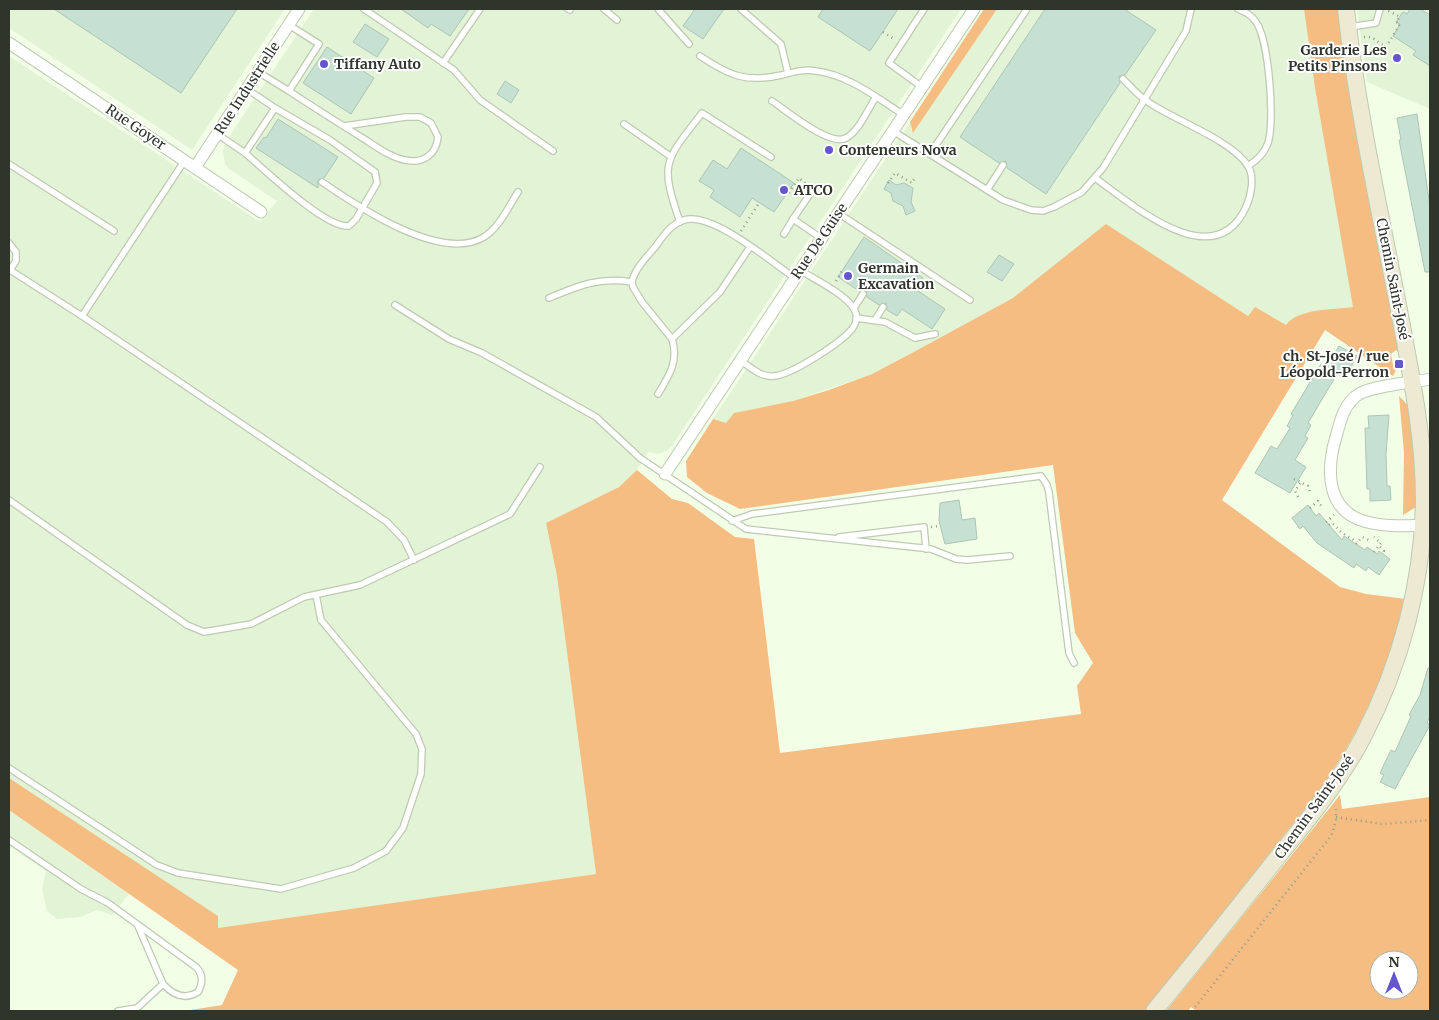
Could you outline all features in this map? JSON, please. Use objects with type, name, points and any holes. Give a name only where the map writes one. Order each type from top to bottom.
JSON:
[{"type":"street","name":"Rue Industrielle","points":[[196,166],[299,9]]},
{"type":"street","name":"Rue De Guise","points":[[665,474],[974,9]]},
{"type":"street","name":"Chemin Saint-José","points":[[1154,1011],[1296,834],[1339,777],[1363,737],[1393,669],[1405,630],[1417,573],[1426,525],[1423,464],[1412,383],[1356,83],[1355,32],[1346,9]]},
{"type":"street","name":"Rue Goyer","points":[[9,43],[196,166],[261,212]]},
{"type":"street","points":[[1426,525],[1382,524],[1358,519],[1338,501],[1331,486],[1329,474],[1330,460],[1340,422],[1350,402],[1367,391],[1430,379]]},
{"type":"lane","points":[[364,9],[444,62],[464,80],[480,100],[552,151]]},
{"type":"lane","points":[[444,62],[480,9]]},
{"type":"lane","points":[[604,9],[617,20]]},
{"type":"lane","points":[[658,9],[689,44]]},
{"type":"lane","points":[[741,9],[781,44],[788,74]]},
{"type":"lane","points":[[922,87],[889,63],[924,9]]},
{"type":"lane","points":[[930,154],[1027,9]]},
{"type":"lane","points":[[894,131],[987,190],[1020,208],[1043,211],[1072,199],[1095,178],[1186,31],[1191,9]]},
{"type":"lane","points":[[1238,9],[1250,15],[1261,31],[1265,47],[1272,115],[1268,142],[1264,153],[1248,166]]},
{"type":"lane","points":[[1355,32],[1376,23],[1381,10]]},
{"type":"lane","points":[[289,24],[319,44],[289,91]]},
{"type":"lane","points":[[315,50],[322,54]]},
{"type":"lane","points":[[700,56],[720,70],[748,79],[761,79],[802,70],[825,72],[846,80],[904,115]]},
{"type":"lane","points":[[258,72],[388,154],[405,160],[419,160],[430,156],[436,148],[438,137],[431,123],[414,116],[344,126]]},
{"type":"lane","points":[[1095,178],[1158,222],[1184,233],[1209,236],[1228,229],[1246,208],[1251,184],[1248,166],[1227,147],[1145,100],[1122,79]]},
{"type":"lane","points":[[217,134],[245,153],[306,206],[339,225],[349,226],[362,210],[377,182],[375,172],[330,140],[275,108],[247,89]]},
{"type":"lane","points":[[772,101],[829,138],[842,139],[852,133],[876,98]]},
{"type":"lane","points":[[245,153],[275,108]]},
{"type":"lane","points":[[680,222],[667,180],[670,156],[702,113],[771,158]]},
{"type":"lane","points":[[624,124],[670,156]]},
{"type":"lane","points":[[82,316],[185,160]]},
{"type":"lane","points":[[9,164],[114,231]]},
{"type":"lane","points":[[987,190],[1003,165]]},
{"type":"lane","points":[[322,182],[362,210],[393,226],[437,240],[468,244],[490,232],[518,192]]},
{"type":"lane","points":[[784,234],[812,190]]},
{"type":"lane","points":[[838,213],[970,300]]},
{"type":"lane","points":[[658,394],[674,364],[675,354],[672,339],[642,302],[632,282],[640,266],[657,244],[669,230],[680,222],[689,219],[707,221],[797,274],[846,299],[854,308],[856,318],[848,334],[786,374],[763,375],[740,360]]},
{"type":"lane","points":[[793,219],[821,238]]},
{"type":"lane","points":[[9,243],[16,252],[16,261],[10,270],[82,316],[387,522],[404,540],[414,560]]},
{"type":"lane","points":[[886,252],[890,246]]},
{"type":"lane","points":[[672,339],[720,292],[750,247]]},
{"type":"lane","points":[[908,268],[913,261]]},
{"type":"lane","points":[[549,298],[580,285],[600,280],[632,282]]},
{"type":"lane","points":[[854,308],[863,294]]},
{"type":"lane","points":[[395,305],[449,339],[482,353],[596,416],[640,458],[732,521],[752,531],[926,549],[967,560],[1010,556]]},
{"type":"lane","points":[[875,320],[883,307]]},
{"type":"lane","points":[[856,318],[885,322],[910,337],[920,338],[936,334]]},
{"type":"lane","points":[[9,500],[198,630],[214,631],[260,621],[294,601],[360,585],[510,514],[540,467]]},
{"type":"lane","points":[[732,521],[752,514],[1041,476],[1048,485],[1069,653],[1074,663]]},
{"type":"lane","points":[[827,539],[924,527],[926,549]]},
{"type":"lane","points":[[9,768],[157,865],[178,874],[281,889],[354,868],[386,851],[403,828],[418,787],[421,774],[421,742],[321,620],[316,595]]},
{"type":"lane","points":[[9,840],[81,889],[108,903],[196,967],[201,975],[201,986],[198,992],[190,996],[176,994],[164,984],[138,926]]},
{"type":"lane","points":[[118,1011],[137,1008],[164,984]]},
{"type":"path","points":[[1355,32],[1371,37],[1386,47],[1400,24],[1396,22],[1400,17],[1390,10],[1381,10]]},
{"type":"path","points":[[883,32],[891,38]]},
{"type":"path","points":[[888,183],[895,173],[912,183],[915,178]]},
{"type":"path","points":[[790,194],[799,178],[802,180]]},
{"type":"path","points":[[736,238],[759,202]]},
{"type":"path","points":[[836,280],[842,271]]},
{"type":"path","points":[[1294,479],[1308,486],[1310,492]]},
{"type":"path","points":[[1298,497],[1295,492],[1301,482]]},
{"type":"path","points":[[1310,508],[1318,501],[1322,507]]},
{"type":"path","points":[[1329,525],[1332,523],[1357,543],[1362,537],[1371,541]]},
{"type":"path","points":[[1374,536],[1380,541],[1380,547],[1384,551],[1382,553]]},
{"type":"path","points":[[1374,552],[1380,547]]},
{"type":"path","name":"Chemin Saint-José","points":[[1192,1011],[1331,836],[1336,817],[1334,803]]},
{"type":"path","points":[[1336,817],[1382,824],[1430,820]]},
{"type":"shaded area","points":[[9,9],[285,9],[192,150],[9,28]]},
{"type":"shaded area","points":[[314,9],[961,9],[672,446],[658,454],[648,452],[637,470],[619,487],[546,523],[557,576],[596,874],[218,928],[217,916],[9,778],[9,56],[260,222],[277,201],[229,169],[225,164],[223,151],[225,143]]},
{"type":"shaded area","points":[[984,9],[997,9],[913,133],[910,122]]},
{"type":"shaded area","points":[[985,9],[1304,9],[1315,88],[1354,307],[1329,310],[1286,325],[1255,307],[1248,316],[1106,225],[1013,298],[872,374],[793,401],[734,413],[726,423],[713,419]]},
{"type":"shaded area","points":[[1304,9],[1339,9],[1399,352],[1396,350],[1391,354],[1393,365],[1397,368],[1393,376],[1325,330],[1222,500],[1340,587],[1366,594],[1406,599],[1387,665],[1358,728],[1332,772],[1145,1011],[184,1011],[222,1005],[238,970],[9,810],[9,778],[218,916],[218,928],[596,874],[557,576],[546,523],[619,487],[637,470],[672,499],[688,503],[735,537],[754,539],[780,753],[1081,714],[1077,686],[1093,663],[1075,633],[1053,465],[740,509],[707,493],[687,477],[686,461],[713,419],[726,423],[734,413],[793,401],[872,374],[1013,298],[1106,224],[1248,316],[1255,307],[1286,325],[1299,315],[1353,307],[1315,88]]},
{"type":"shaded area","name":"Garderie Les Petits Pinsons","points":[[1357,9],[1430,9],[1430,109],[1367,82]]},
{"type":"shaded area","points":[[1399,396],[1409,406],[1418,484],[1416,507],[1403,515],[1404,453]]},
{"type":"shaded area","points":[[1340,795],[1342,809],[1430,797],[1430,1011],[1196,1011],[1191,1007],[1188,1011],[1166,1011]]},
{"type":"shaded area","points":[[9,810],[129,894],[112,915],[97,910],[80,917],[57,919],[47,911],[42,889],[46,871],[9,846]]},
{"type":"building","points":[[54,9],[237,9],[181,93]]},
{"type":"building","points":[[401,9],[469,9],[450,36],[431,24],[428,28]]},
{"type":"building","points":[[695,9],[724,9],[703,39],[683,26]]},
{"type":"building","points":[[823,9],[898,9],[870,51],[818,17]]},
{"type":"building","points":[[1045,9],[1124,9],[1156,30],[1125,75],[1119,76],[1120,83],[1046,194],[1007,168],[1006,161],[999,163],[960,137]]},
{"type":"building","points":[[1410,9],[1420,9],[1430,15],[1430,66],[1413,55],[1416,51],[1393,36],[1400,24],[1396,22],[1403,12],[1407,14]]},
{"type":"building","points":[[365,24],[389,39],[377,57],[353,42]]},
{"type":"building","points":[[327,47],[374,78],[351,114],[303,83]]},
{"type":"building","points":[[505,81],[519,90],[511,103],[497,94]]},
{"type":"building","points":[[1417,114],[1430,207],[1430,272],[1425,272],[1399,140],[1401,140],[1397,118]]},
{"type":"building","points":[[278,119],[338,157],[324,178],[318,180],[318,188],[256,148],[264,137],[266,138]]},
{"type":"building","points":[[741,148],[794,183],[774,212],[752,198],[740,217],[710,197],[714,190],[699,181],[713,160],[727,169]]},
{"type":"building","points":[[889,180],[896,185],[904,183],[913,188],[911,202],[915,211],[906,215],[903,206],[893,201],[891,193],[884,189]]},
{"type":"building","points":[[864,237],[923,278],[915,289],[945,309],[932,329],[902,309],[897,316],[887,310],[886,303],[879,305],[867,297],[866,290],[859,291],[838,277]]},
{"type":"building","points":[[999,255],[1014,264],[1002,281],[987,272]]},
{"type":"building","points":[[1339,346],[1357,356],[1351,367],[1347,365],[1341,376],[1337,374],[1308,423],[1311,425],[1305,436],[1308,438],[1295,460],[1306,467],[1290,493],[1255,473],[1271,446],[1277,449],[1290,428],[1287,426],[1293,415],[1291,414],[1321,364],[1323,365],[1330,355],[1333,356]]},
{"type":"building","points":[[1389,415],[1386,454],[1387,486],[1390,486],[1391,500],[1370,501],[1370,489],[1367,489],[1365,428],[1369,428],[1368,416]]},
{"type":"building","points":[[959,500],[962,520],[975,518],[977,539],[945,544],[939,521],[940,503]]},
{"type":"building","points":[[1308,505],[1316,516],[1319,513],[1342,540],[1344,536],[1365,550],[1367,547],[1377,554],[1379,551],[1390,559],[1379,575],[1368,567],[1366,571],[1356,564],[1354,568],[1317,543],[1303,526],[1300,529],[1292,518]]},
{"type":"building","points":[[1428,668],[1430,668],[1430,716],[1427,723],[1430,725],[1395,789],[1380,782],[1384,775],[1380,773],[1391,750],[1395,752],[1411,716],[1409,715],[1420,695]]},
{"type":"place","name":"Garderie Les Petits Pinsons","points":[[1397,58]]},
{"type":"place","name":"Tiffany Auto","points":[[324,64]]},
{"type":"place","name":"Conteneurs Nova","points":[[829,150]]},
{"type":"place","name":"ATCO","points":[[784,190]]},
{"type":"place","name":"Germain Excavation","points":[[848,276]]},
{"type":"place","name":"ch. St-José / rue Léopold-Perron","points":[[1399,364]]}]
